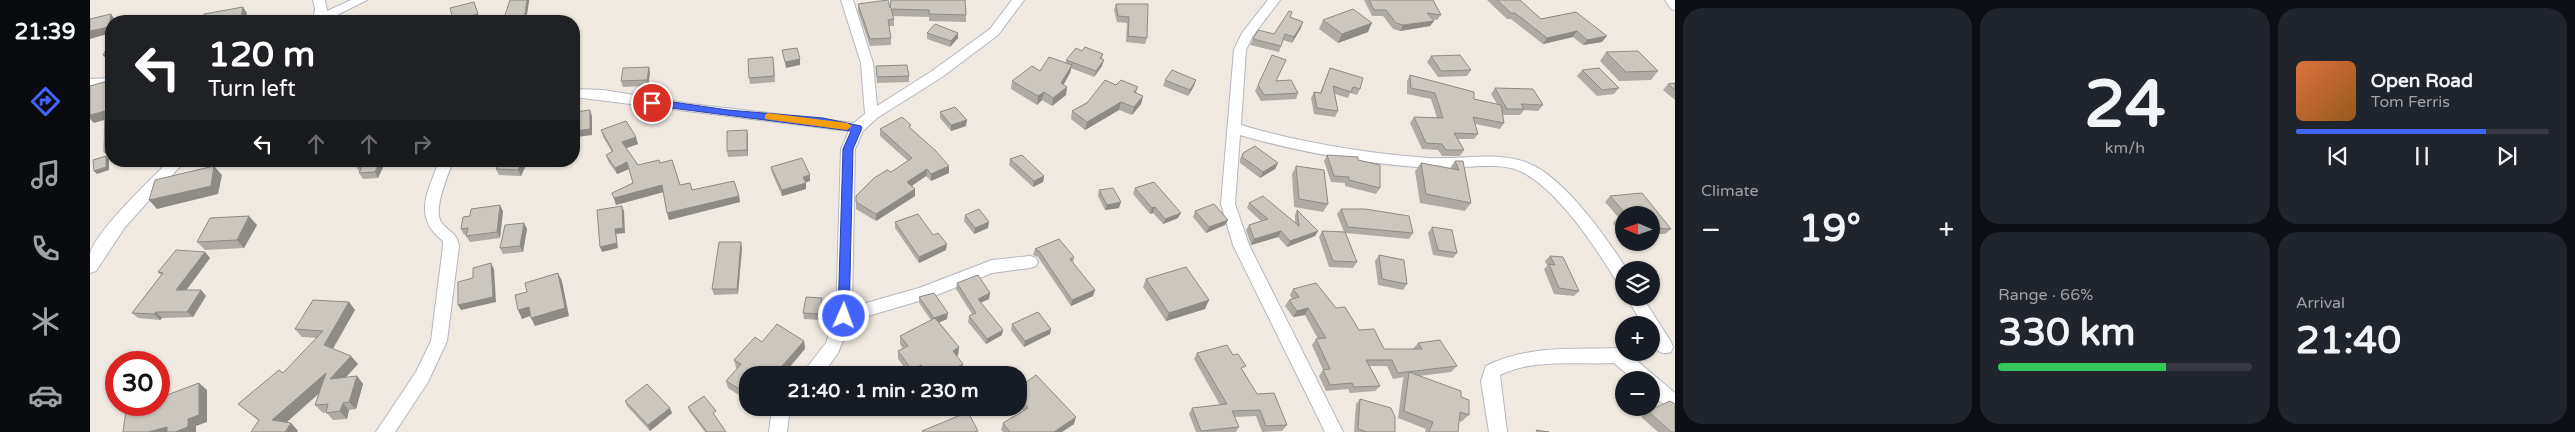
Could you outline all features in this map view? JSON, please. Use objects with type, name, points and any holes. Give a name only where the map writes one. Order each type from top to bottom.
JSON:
[{"type":"street","points":[[319,0],[320,15]]},
{"type":"street","points":[[330,15],[361,0]]},
{"type":"street","points":[[847,0],[868,63],[868,91],[872,115]]},
{"type":"street","points":[[819,366],[831,353],[839,337],[844,316],[848,149],[857,128],[872,115],[937,74],[994,32],[1018,0]]},
{"type":"street","points":[[1274,0],[1246,36],[1240,50],[1228,204],[1241,245],[1334,432]]},
{"type":"street","points":[[1671,0],[1675,6]]},
{"type":"street","points":[[90,83],[105,82]]},
{"type":"street","points":[[580,92],[596,93],[670,106],[823,122],[857,128]]},
{"type":"street","points":[[1234,128],[1266,138],[1376,156],[1431,163],[1500,163],[1525,168],[1542,179],[1587,222],[1615,266]]},
{"type":"street","points":[[90,267],[110,233],[139,198],[172,167]]},
{"type":"street","points":[[385,432],[422,377],[439,341],[451,246],[450,238],[435,225],[431,217],[434,196],[444,167]]},
{"type":"street","points":[[844,316],[933,289],[983,268],[1009,261],[1030,262]]},
{"type":"street","points":[[1640,306],[1664,347]]},
{"type":"street","points":[[1498,432],[1490,381],[1492,371],[1504,363],[1542,358],[1615,358]]},
{"type":"street","points":[[1624,361],[1635,371]]},
{"type":"street","points":[[1660,392],[1675,404]]},
{"type":"street","points":[[778,432],[780,416]]},
{"type":"building","points":[[510,0],[527,0],[525,15],[505,15]]},
{"type":"building","points":[[888,0],[890,8],[891,0],[965,0],[966,15],[929,14],[929,10],[891,9],[894,19],[888,20],[891,38],[870,39],[858,4]]},
{"type":"building","points":[[1369,0],[1433,0],[1441,15],[1427,13],[1434,21],[1403,25],[1396,23],[1386,10],[1374,10]]},
{"type":"building","points":[[1497,0],[1520,0],[1541,19],[1576,12],[1607,36],[1587,40],[1577,31],[1547,38],[1515,13],[1511,13]]},
{"type":"building","points":[[474,2],[478,14],[452,15],[450,8]]},
{"type":"building","points":[[1116,4],[1148,4],[1147,38],[1128,36],[1129,17],[1118,16]]},
{"type":"building","points":[[243,7],[241,15],[204,14]]},
{"type":"building","points":[[1353,9],[1372,23],[1342,34],[1323,20]]},
{"type":"building","points":[[1289,11],[1292,12],[1290,17],[1303,22],[1294,37],[1285,34],[1281,46],[1253,39],[1258,30],[1274,34]]},
{"type":"building","points":[[105,15],[105,28],[90,31],[90,19]]},
{"type":"building","points":[[935,24],[958,33],[951,41],[927,33]]},
{"type":"building","points":[[1085,47],[1103,54],[1100,58],[1104,60],[1096,71],[1066,60],[1076,48],[1082,51]]},
{"type":"building","points":[[797,48],[800,59],[785,62],[782,50]]},
{"type":"building","points":[[1638,51],[1658,71],[1626,72],[1606,52]]},
{"type":"building","points":[[1272,55],[1286,60],[1276,81],[1291,80],[1298,93],[1264,95],[1258,85]]},
{"type":"building","points":[[1460,55],[1471,70],[1441,71],[1431,56]]},
{"type":"building","points":[[773,57],[774,76],[749,78],[748,59]]},
{"type":"building","points":[[1049,57],[1072,65],[1061,83],[1067,87],[1053,98],[1044,92],[1038,96],[1012,81],[1032,66],[1040,71]]},
{"type":"building","points":[[907,65],[909,76],[877,77],[876,66]]},
{"type":"building","points":[[649,67],[647,80],[621,81],[623,68]]},
{"type":"building","points":[[1330,68],[1363,78],[1360,89],[1353,87],[1351,92],[1333,86],[1338,111],[1317,108],[1314,92],[1321,93]]},
{"type":"building","points":[[1599,68],[1619,88],[1602,90],[1582,70]]},
{"type":"building","points":[[1172,70],[1196,80],[1190,90],[1165,80]]},
{"type":"building","points":[[1410,75],[1474,92],[1474,99],[1501,105],[1504,123],[1473,117],[1478,134],[1454,133],[1464,150],[1446,150],[1442,144],[1426,143],[1414,117],[1443,118],[1435,93],[1411,88]]},
{"type":"building","points":[[1105,80],[1116,85],[1121,80],[1138,87],[1134,92],[1143,96],[1134,107],[1121,102],[1087,122],[1072,111],[1087,103]]},
{"type":"building","points":[[105,82],[105,111],[90,115],[90,86]]},
{"type":"building","points":[[1675,83],[1675,90],[1668,84]]},
{"type":"building","points":[[1495,88],[1533,89],[1543,105],[1521,104],[1524,109],[1507,109]]},
{"type":"building","points":[[955,107],[967,120],[951,125],[940,112]]},
{"type":"building","points":[[590,110],[590,129],[580,130],[580,111]]},
{"type":"building","points":[[105,111],[105,152],[104,152]]},
{"type":"building","points":[[902,117],[911,125],[909,127],[935,150],[949,166],[931,174],[927,169],[907,182],[915,189],[876,214],[856,202],[856,196],[874,178],[887,170],[891,172],[912,158],[880,129]]},
{"type":"building","points":[[626,121],[636,137],[622,142],[638,165],[659,160],[660,163],[672,160],[680,185],[690,183],[692,190],[734,181],[739,196],[667,213],[662,185],[614,198],[612,193],[633,183],[627,162],[615,168],[606,155],[613,151],[601,130]]},
{"type":"building","points":[[747,130],[747,150],[727,151],[727,131]]},
{"type":"building","points":[[1255,146],[1278,163],[1263,172],[1242,157],[1243,153]]},
{"type":"building","points":[[1022,155],[1044,176],[1034,181],[1010,159]]},
{"type":"building","points":[[1327,155],[1358,157],[1358,160],[1380,165],[1380,188],[1349,180],[1349,177],[1334,176]]},
{"type":"building","points":[[105,156],[106,167],[94,171],[93,160]]},
{"type":"building","points":[[802,158],[810,175],[803,177],[806,183],[782,190],[771,167]]},
{"type":"building","points":[[1455,161],[1463,161],[1471,203],[1426,194],[1421,163],[1459,170]]},
{"type":"building","points":[[1296,166],[1324,170],[1328,204],[1299,199]]},
{"type":"building","points":[[214,167],[211,186],[149,200],[155,180]]},
{"type":"building","points":[[362,167],[377,167],[375,172],[359,173]]},
{"type":"building","points":[[497,167],[519,167],[518,170],[496,169]]},
{"type":"building","points":[[1154,182],[1181,213],[1165,219],[1155,207],[1152,208],[1135,188]]},
{"type":"building","points":[[1113,188],[1121,202],[1107,205],[1099,190]]},
{"type":"building","points":[[1642,193],[1652,206],[1619,206],[1610,196]]},
{"type":"building","points":[[1263,196],[1299,226],[1297,210],[1318,231],[1290,241],[1281,231],[1254,239],[1249,225],[1268,219],[1249,203]]},
{"type":"building","points":[[1214,204],[1228,220],[1209,227],[1195,211]]},
{"type":"building","points":[[500,205],[497,232],[466,236],[468,228],[461,229],[463,217],[470,216],[471,209]]},
{"type":"building","points":[[622,206],[623,228],[615,229],[617,243],[600,247],[597,210]]},
{"type":"building","points":[[979,209],[989,222],[975,228],[965,215]]},
{"type":"building","points":[[1341,209],[1365,209],[1409,216],[1413,233],[1348,227]]},
{"type":"building","points":[[918,214],[933,235],[938,233],[947,244],[919,257],[895,222]]},
{"type":"building","points":[[1660,215],[1671,229],[1660,228]]},
{"type":"building","points":[[249,216],[237,240],[197,242],[210,218]]},
{"type":"building","points":[[524,223],[520,246],[500,248],[505,225]]},
{"type":"building","points":[[1432,227],[1452,230],[1457,253],[1438,250]]},
{"type":"building","points":[[1322,231],[1345,232],[1357,262],[1333,261]]},
{"type":"building","points":[[1059,239],[1074,257],[1070,259],[1095,290],[1072,300],[1039,251],[1035,249]]},
{"type":"building","points":[[719,242],[741,242],[737,289],[712,289]]},
{"type":"building","points":[[176,250],[205,252],[176,290],[201,290],[187,312],[132,313],[163,273],[158,272]]},
{"type":"building","points":[[1379,255],[1404,260],[1407,284],[1382,279]]},
{"type":"building","points":[[1550,256],[1563,257],[1579,291],[1559,288],[1549,264],[1555,265]]},
{"type":"building","points":[[491,263],[493,297],[458,305],[458,282],[473,278],[473,268]]},
{"type":"building","points":[[1186,267],[1209,300],[1169,313],[1146,279]]},
{"type":"building","points":[[558,273],[565,308],[531,318],[529,307],[518,310],[515,295],[527,292],[525,283]]},
{"type":"building","points":[[978,275],[990,293],[978,299],[1003,330],[987,339],[969,316],[976,313],[957,283]]},
{"type":"building","points":[[1316,283],[1336,308],[1345,307],[1359,330],[1374,329],[1384,349],[1422,349],[1418,343],[1440,340],[1457,366],[1398,373],[1392,360],[1366,360],[1380,386],[1354,387],[1352,383],[1330,385],[1323,370],[1330,369],[1316,339],[1326,338],[1308,308],[1297,311],[1289,300],[1299,297],[1293,289]]},
{"type":"building","points":[[934,293],[948,313],[934,318],[919,297]]},
{"type":"building","points":[[806,297],[822,298],[819,314],[803,313]]},
{"type":"building","points":[[313,300],[349,302],[324,345],[351,356],[330,379],[357,376],[349,402],[343,403],[340,411],[326,413],[328,404],[315,405],[326,373],[272,420],[291,423],[285,432],[251,432],[259,420],[238,404],[279,370],[283,373],[323,331],[295,329]]},
{"type":"building","points":[[1038,312],[1051,329],[1025,341],[1012,324]]},
{"type":"building","points":[[935,318],[959,347],[953,351],[963,364],[959,366],[909,366],[898,351],[908,346],[900,336]]},
{"type":"building","points":[[777,324],[804,341],[782,366],[739,366],[741,364],[734,360],[755,337],[762,342]]},
{"type":"building","points":[[1227,345],[1233,355],[1238,354],[1246,366],[1241,368],[1257,394],[1274,393],[1287,425],[1266,426],[1260,410],[1232,411],[1239,427],[1201,431],[1192,408],[1227,404],[1197,353]]},
{"type":"building","points":[[739,366],[739,389],[726,381]]},
{"type":"building","points":[[1409,372],[1461,391],[1461,397],[1469,400],[1469,415],[1460,412],[1458,432],[1429,432],[1433,422],[1404,411]]},
{"type":"building","points":[[1036,375],[1076,417],[1054,432],[1010,432],[1003,423],[1015,416],[1027,416],[1027,382]]},
{"type":"building","points":[[199,383],[199,415],[188,419],[188,427],[175,432],[167,432],[167,427],[148,432],[123,432],[125,416],[170,416],[170,394]]},
{"type":"building","points":[[647,384],[670,408],[648,425],[625,401]]},
{"type":"building","points":[[704,396],[716,411],[713,413],[726,432],[707,432],[688,407]]},
{"type":"building","points":[[1360,399],[1391,408],[1395,417],[1395,432],[1367,432],[1358,429]]},
{"type":"building","points":[[1670,401],[1675,404],[1675,432],[1671,432],[1653,416],[1660,416],[1660,406]]},
{"type":"building","points":[[958,416],[970,416],[978,431],[923,432]]},
{"type":"slow traffic","points":[[768,117],[847,126]]},
{"type":"route","points":[[652,103],[728,113],[823,122],[857,128],[851,137],[848,149],[844,316]]}]
